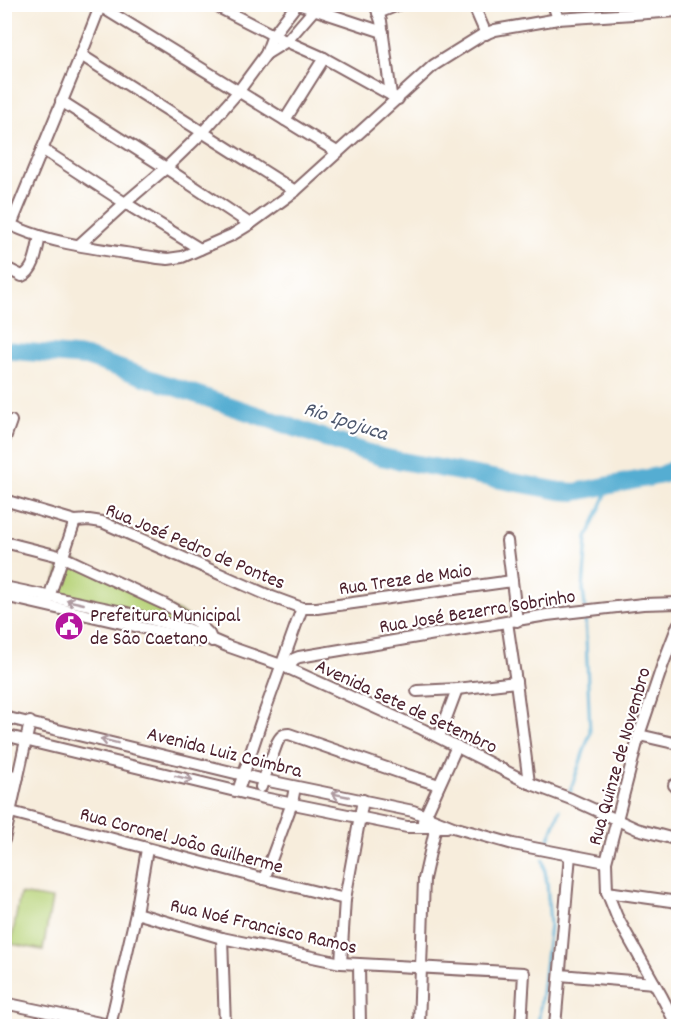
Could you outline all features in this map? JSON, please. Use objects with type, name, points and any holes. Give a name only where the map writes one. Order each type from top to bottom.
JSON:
[{"type":"street","points":[[212,4],[324,58],[394,97]]},
{"type":"street","points":[[79,245],[203,132],[238,92],[266,54],[273,35],[298,4],[317,8],[382,32]]},
{"type":"street","points":[[394,97],[377,9],[400,4]]},
{"type":"street","points":[[473,4],[490,32]]},
{"type":"street","points":[[553,4],[558,19]]},
{"type":"street","points":[[673,4],[678,10]]},
{"type":"street","points":[[337,152],[100,5],[42,149],[8,223],[40,236],[79,245],[168,259],[182,257],[232,235],[250,224],[295,191],[337,152],[394,97],[434,65],[490,32],[558,19],[678,10]]},
{"type":"street","points":[[266,54],[287,41],[317,8]]},
{"type":"street","points":[[81,55],[295,191]]},
{"type":"street","points":[[285,120],[324,58]]},
{"type":"street","points":[[62,101],[250,224]]},
{"type":"street","points":[[42,149],[200,249]]},
{"type":"street","points":[[4,267],[22,276],[26,275],[33,264],[40,236]]},
{"type":"street","points":[[4,441],[11,421]]},
{"type":"street","name":"Rua José Pedro de Pontes","points":[[4,500],[75,520],[102,522],[302,608]]},
{"type":"street","points":[[48,601],[75,520]]},
{"type":"street","points":[[507,541],[512,581],[516,681],[529,783]]},
{"type":"street","points":[[4,542],[63,556],[164,604],[198,623],[205,629],[212,642]]},
{"type":"street","name":"Rua Treze de Maio","points":[[302,608],[317,608],[512,581]]},
{"type":"street","points":[[4,586],[48,601]]},
{"type":"street","points":[[4,596],[48,601]]},
{"type":"street","name":"Avenida Sete de Setembro","points":[[48,601],[154,625],[226,646],[285,667],[439,737],[529,783],[637,829],[678,840]]},
{"type":"street","name":"Rua José Bezerra Sobrinho","points":[[285,667],[299,657],[566,613],[643,604],[678,603]]},
{"type":"street","points":[[154,625],[164,604]]},
{"type":"street","points":[[238,791],[285,667],[302,608]]},
{"type":"street","name":"Rua Quinze de Novembro","points":[[677,1026],[616,917],[608,892],[606,862],[639,735],[676,638],[678,625]]},
{"type":"street","points":[[417,691],[457,689],[516,681]]},
{"type":"street","points":[[439,737],[457,689]]},
{"type":"street","name":"Avenida Luiz Coimbra","points":[[4,717],[264,780],[413,811],[423,822]]},
{"type":"street","points":[[5,839],[30,722]]},
{"type":"street","points":[[258,796],[280,736],[284,734],[439,785]]},
{"type":"street","name":"Avenida Luiz Coimbra","points":[[4,735],[258,796],[407,827],[423,822],[453,827],[513,844],[606,862]]},
{"type":"street","points":[[639,735],[678,744]]},
{"type":"street","points":[[423,822],[457,746]]},
{"type":"street","points":[[4,773],[18,777]]},
{"type":"street","points":[[264,879],[296,787]]},
{"type":"street","points":[[341,963],[345,898],[363,800]]},
{"type":"street","name":"Rua Coronel João Guilherme","points":[[11,812],[147,849],[345,898]]},
{"type":"street","points":[[419,1026],[424,879],[436,824]]},
{"type":"street","points":[[4,1003],[111,1026],[136,913],[147,849]]},
{"type":"street","points":[[555,1026],[570,855]]},
{"type":"street","points":[[608,892],[678,902]]},
{"type":"street","name":"Rua Noé Francisco Ramos","points":[[136,913],[222,938],[341,963],[524,973],[521,1026]]},
{"type":"street","points":[[222,938],[225,1026]]},
{"type":"street","points":[[359,965],[360,1026]]},
{"type":"street","points":[[560,975],[654,983]]},
{"type":"green space","points":[[63,554],[192,618],[187,631],[52,594]]},
{"type":"green space","points":[[20,894],[52,899],[43,950],[11,944]]},
{"type":"waterway","name":"Rio Ipojuca","points":[[4,350],[86,357],[381,457],[560,491],[575,492],[662,475],[678,467]]},
{"type":"waterway","points":[[585,607],[583,590],[587,538],[610,485]]},
{"type":"waterway","points":[[570,792],[590,733],[585,614]]},
{"type":"waterway","points":[[547,844],[560,810]]},
{"type":"waterway","points":[[538,1026],[550,925],[543,860]]},
{"type":"place","name":"Prefeitura Municipal de São Caetano","points":[[69,626]]}]
